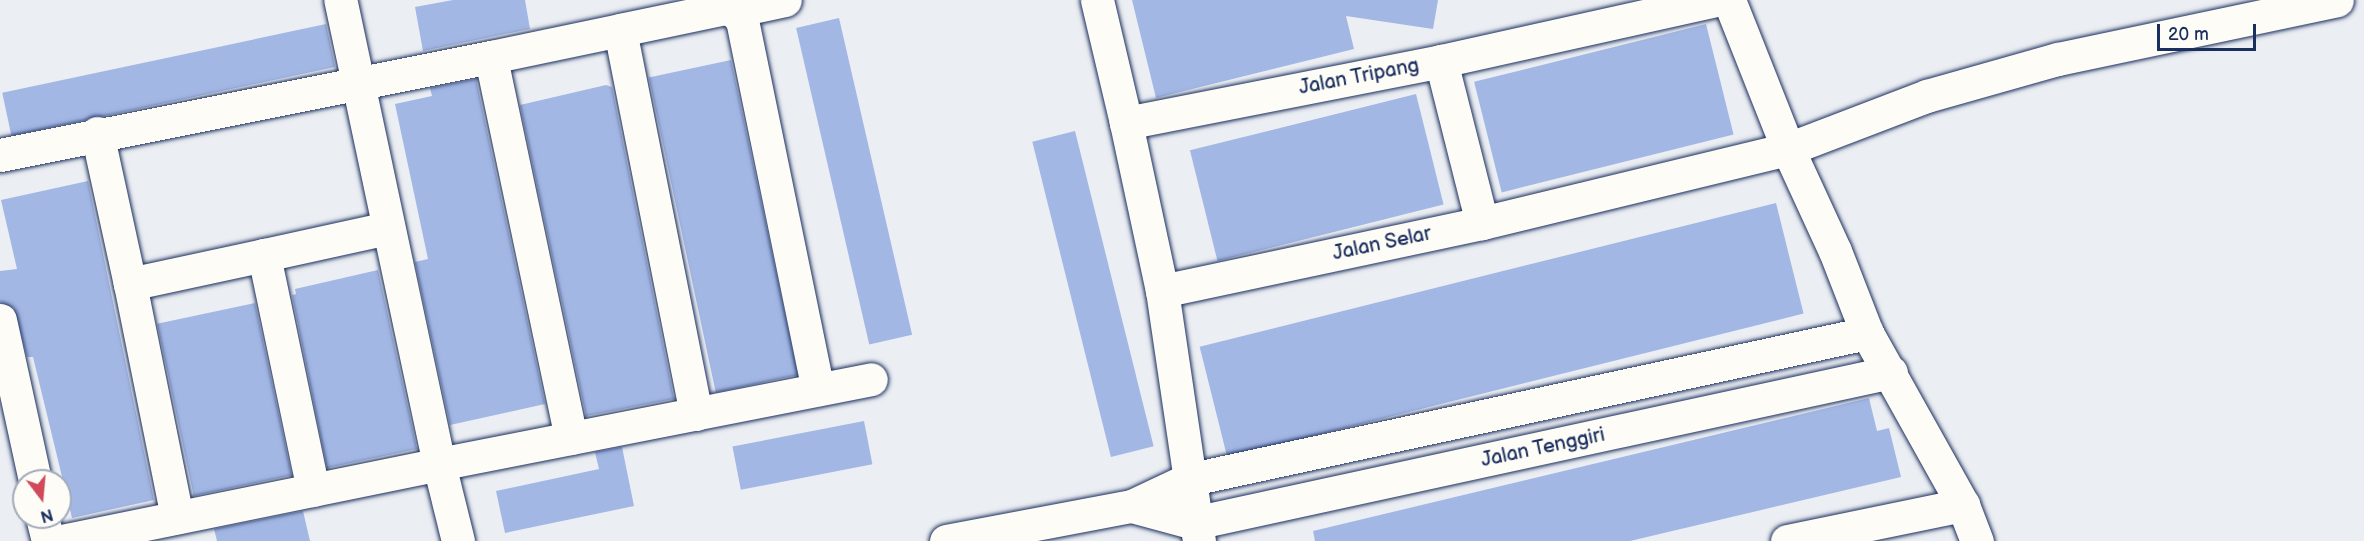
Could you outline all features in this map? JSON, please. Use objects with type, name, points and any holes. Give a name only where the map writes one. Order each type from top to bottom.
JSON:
[{"type":"street","points":[[340,0],[439,464],[458,541]]},
{"type":"street","points":[[0,154],[97,133],[491,57],[725,8],[734,11],[785,0]]},
{"type":"street","points":[[1096,0],[1126,123],[1162,291],[1187,480],[1197,532]]},
{"type":"street","name":"Jalan Tripang","points":[[1126,123],[1441,61],[1716,0]]},
{"type":"street","points":[[1729,0],[1788,149],[1867,333],[1891,372],[1963,505],[1977,541]]},
{"type":"street","name":"Jalan Selar","points":[[1162,291],[1482,223],[1788,149],[1927,96],[2058,58],[2337,0]]},
{"type":"street","points":[[734,11],[744,26],[818,389]]},
{"type":"street","points":[[620,30],[696,414]]},
{"type":"street","points":[[491,57],[571,438]]},
{"type":"street","points":[[1441,61],[1482,223]]},
{"type":"street","points":[[97,133],[177,517]]},
{"type":"street","points":[[130,284],[388,228]]},
{"type":"street","points":[[264,255],[314,490]]},
{"type":"street","points":[[0,320],[32,469]]},
{"type":"street","points":[[946,541],[1132,506],[1187,480],[1867,333]]},
{"type":"street","name":"Jalan Tenggiri","points":[[1197,532],[1891,372]]},
{"type":"street","points":[[62,541],[871,379]]},
{"type":"street","points":[[1788,541],[1963,505]]},
{"type":"street","points":[[1132,506],[1197,532]]},
{"type":"building","points":[[453,0],[525,0],[530,29],[423,51],[415,7]]},
{"type":"building","points":[[1132,0],[1438,0],[1433,29],[1346,16],[1354,49],[1156,98]]},
{"type":"building","points":[[839,18],[912,335],[869,345],[796,28]]},
{"type":"building","points":[[326,24],[335,67],[11,136],[2,93]]},
{"type":"building","points":[[1706,24],[1734,135],[1502,192],[1474,82]]},
{"type":"building","points":[[731,60],[798,375],[716,392],[649,77]]},
{"type":"building","points":[[476,79],[545,404],[450,425],[415,262],[428,259],[395,104],[432,96],[430,88]]},
{"type":"building","points":[[606,85],[612,87],[674,399],[586,416],[520,105]]},
{"type":"building","points":[[1416,94],[1444,205],[1218,261],[1190,150]]},
{"type":"building","points":[[1075,131],[1154,446],[1111,457],[1032,142]]},
{"type":"building","points":[[88,181],[154,500],[72,518],[72,469],[60,469],[33,357],[27,357],[14,308],[0,302],[0,271],[17,269],[1,200]]},
{"type":"building","points":[[1776,203],[1804,314],[1227,457],[1200,347]]},
{"type":"building","points":[[378,270],[417,449],[327,468],[292,295],[296,294],[295,289]]},
{"type":"building","points":[[255,303],[292,475],[194,496],[157,324]]},
{"type":"building","points":[[1869,398],[1877,431],[1889,428],[1901,477],[1630,541],[1315,541],[1313,531]]},
{"type":"building","points":[[864,421],[872,464],[741,490],[732,447]]},
{"type":"building","points":[[622,447],[634,506],[505,533],[496,491],[599,469],[595,452]]},
{"type":"building","points":[[303,511],[310,541],[217,541],[214,529]]}]
